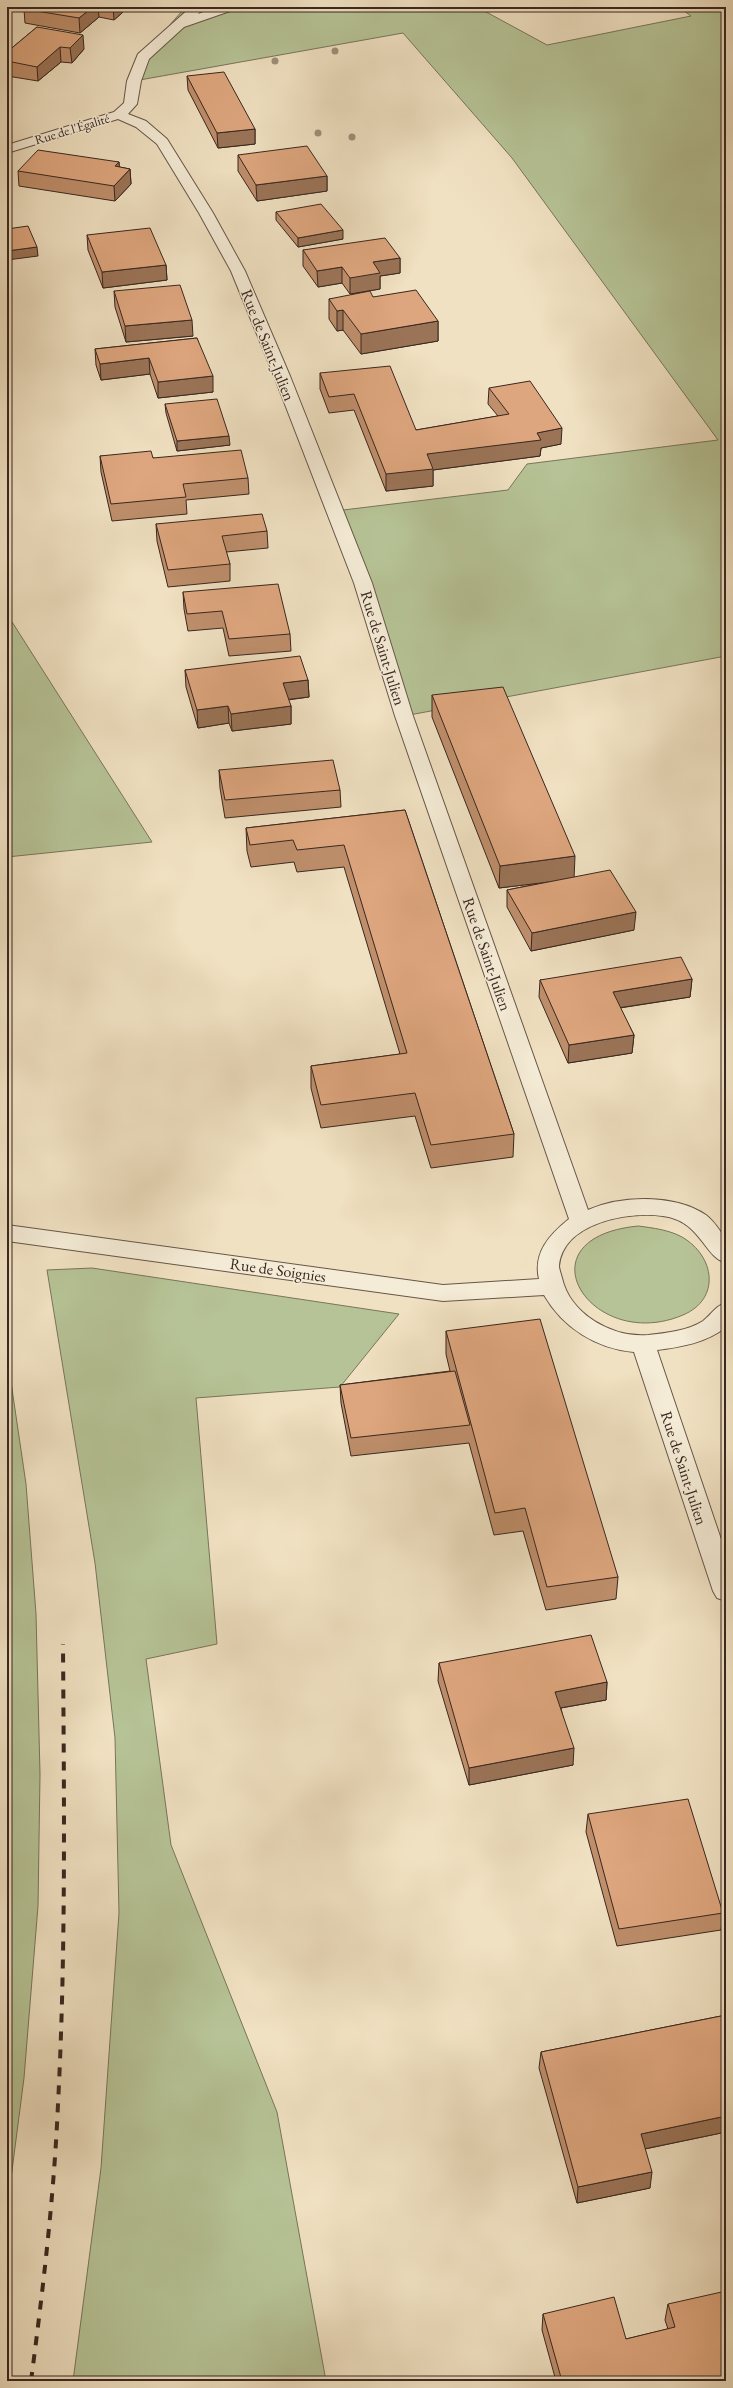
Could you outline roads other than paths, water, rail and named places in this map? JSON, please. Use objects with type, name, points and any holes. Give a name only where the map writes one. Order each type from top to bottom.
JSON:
[{"type":"street","name":"Rue de l'Égalité","points":[[7,149],[119,114],[130,104],[134,81],[142,57],[181,24],[198,7]]},
{"type":"street","name":"Rue de l'Égalité","points":[[181,24],[229,7]]},
{"type":"street","name":"Rue de Saint-Julien","points":[[119,114],[141,124],[162,142],[166,148],[206,213],[238,271],[282,376],[363,583],[404,716],[580,1220]]},
{"type":"street","points":[[726,1255],[698,1220],[669,1209],[637,1206],[607,1210],[580,1220],[563,1233],[552,1250],[548,1268],[550,1287],[563,1308],[584,1326],[612,1338],[643,1344],[694,1337],[726,1325]]},
{"type":"street","name":"Rue de Soignies","points":[[7,1233],[443,1293],[550,1287]]},
{"type":"street","points":[[694,1337],[722,1319],[726,1311]]},
{"type":"street","name":"Rue de Saint-Julien","points":[[643,1344],[726,1592]]},
{"type":"railway","points":[[31,2381],[51,2208],[61,2047],[64,1874],[63,1644]]}]
